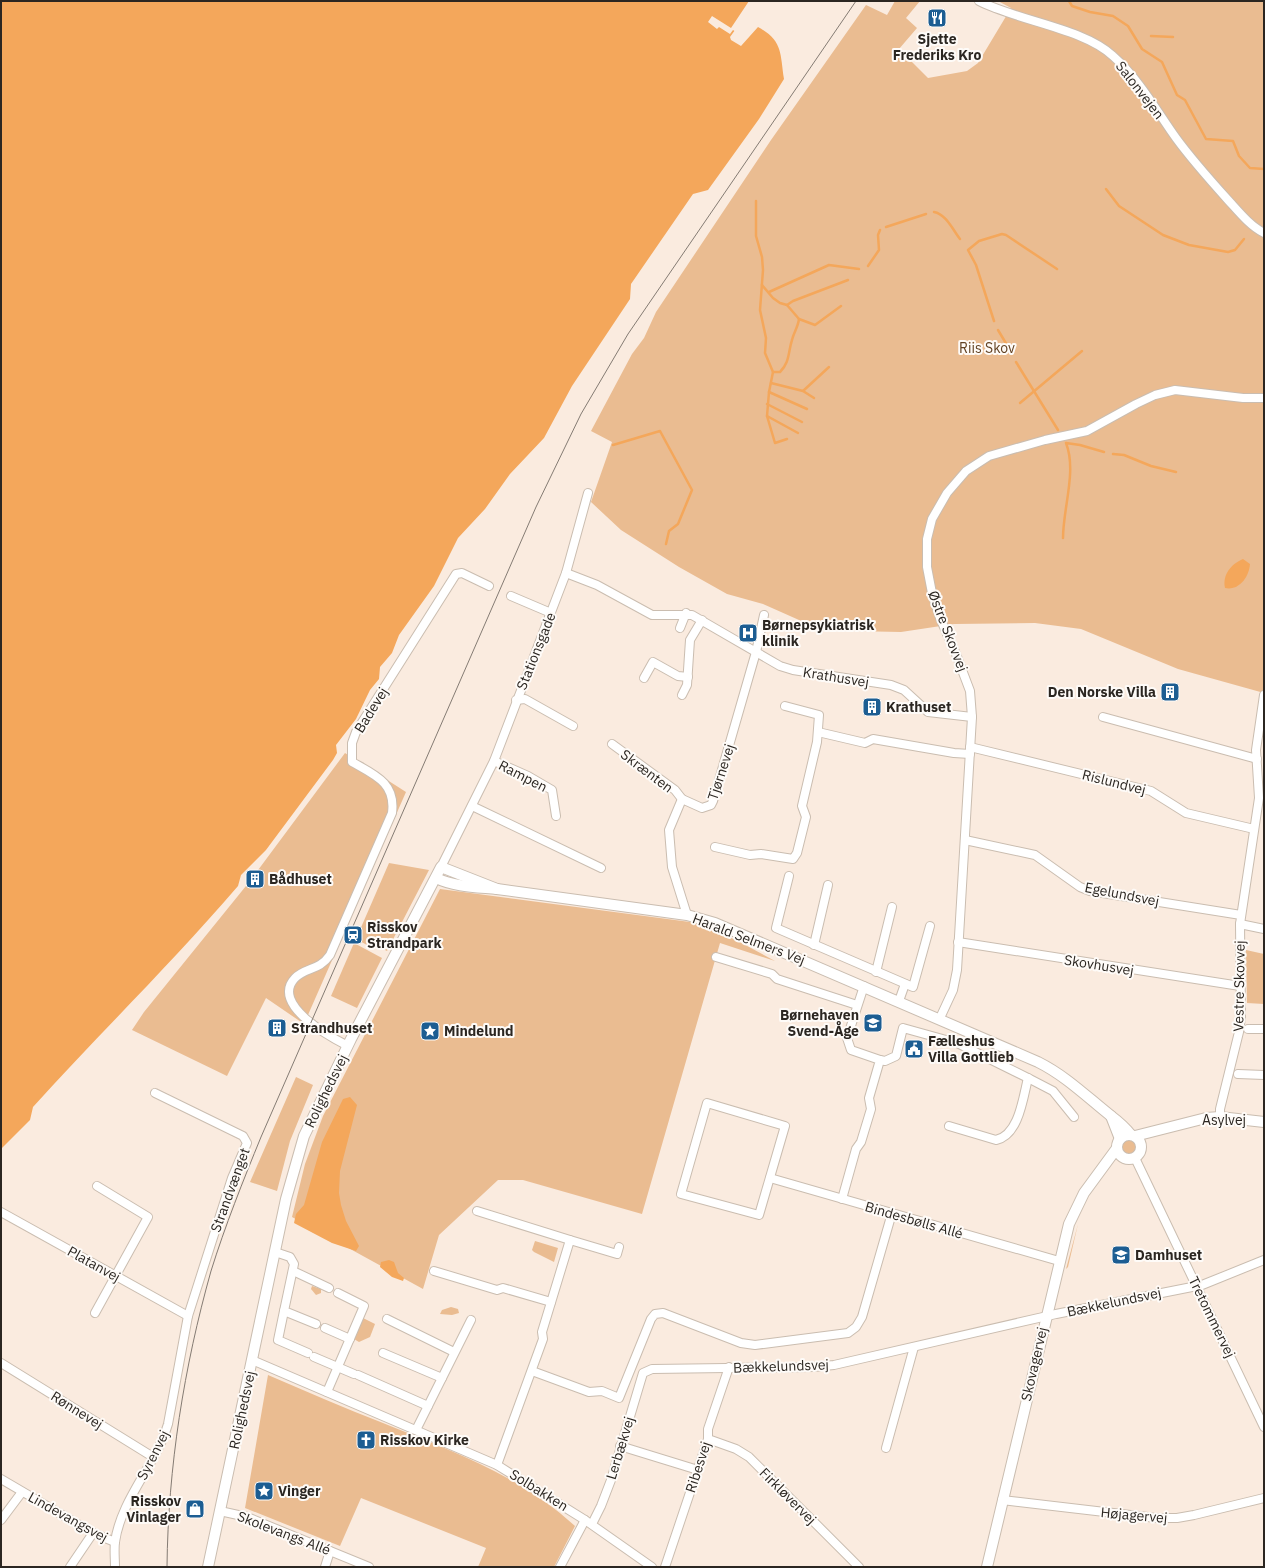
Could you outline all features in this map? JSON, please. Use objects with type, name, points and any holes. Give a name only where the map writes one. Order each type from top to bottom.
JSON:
[{"type":"street","name":"Salonvejen","points":[[979,1],[1003,12],[1069,33],[1097,44],[1113,55],[1145,92],[1176,138],[1204,174],[1243,216],[1264,233]]},
{"type":"street","name":"Østre Skovvej","points":[[940,1018],[956,981],[972,717],[970,691],[940,618],[932,593],[927,567],[928,539],[932,519],[947,493],[966,471],[989,456],[1045,440],[1087,431],[1136,404],[1162,393],[1175,390],[1243,398],[1264,398]]},
{"type":"street","name":"Stationsgade","points":[[442,867],[494,761],[566,572],[588,493]]},
{"type":"street","name":"Krathusvej","points":[[566,572],[597,585],[652,615],[686,613],[702,620],[780,666],[793,670],[891,685],[904,690],[928,712],[972,717]]},
{"type":"street","name":"Badevej","points":[[289,991],[294,979],[301,973],[317,968],[325,962],[330,955],[392,813],[393,797],[383,781],[352,762],[352,743],[356,732],[456,574],[462,573],[489,586]]},
{"type":"street","points":[[512,596],[551,613]]},
{"type":"street","points":[[680,628],[686,613]]},
{"type":"street","name":"Tjørnevej","points":[[682,799],[702,808],[711,806],[756,652],[764,615]]},
{"type":"street","points":[[682,695],[687,685],[690,640],[702,620]]},
{"type":"street","points":[[644,678],[653,662],[678,676],[688,677]]},
{"type":"street","name":"Vestre Skovvej","points":[[1220,1117],[1220,1109],[1239,1032],[1241,1004],[1240,924],[1254,829],[1261,798],[1257,759],[1257,738],[1264,695]]},
{"type":"street","points":[[516,700],[525,699],[573,726]]},
{"type":"street","points":[[716,847],[750,855],[761,854],[793,859],[798,853],[806,817],[802,806],[818,732],[820,715],[784,706]]},
{"type":"street","points":[[1103,717],[1257,759]]},
{"type":"street","name":"Rislundvej","points":[[818,732],[865,743],[873,739],[954,753],[970,751],[1151,790],[1186,813],[1254,829]]},
{"type":"street","name":"Skrænten","points":[[612,744],[675,790],[682,799]]},
{"type":"street","name":"Rampen","points":[[494,761],[528,776],[552,790],[556,816]]},
{"type":"street","points":[[682,799],[669,830],[672,867],[687,915]]},
{"type":"street","points":[[472,806],[601,868]]},
{"type":"street","name":"Egelundsvej","points":[[965,840],[1035,855],[1080,887],[1090,891],[1241,915]]},
{"type":"street","name":"Rolighedsvej","points":[[208,1567],[286,1199],[304,1136],[348,1046],[442,867]]},
{"type":"street","name":"Harald Selmers Vej","points":[[442,867],[472,880],[497,888]]},
{"type":"street","name":"Harald Selmers Vej","points":[[789,876],[776,928],[905,984]]},
{"type":"street","name":"Harald Selmers Vej","points":[[436,878],[450,884],[497,888],[687,915],[736,932],[940,1018],[1054,1070],[1119,1121],[1133,1136]]},
{"type":"street","name":"Harald Selmers Vej","points":[[814,945],[828,885]]},
{"type":"street","points":[[876,972],[892,907]]},
{"type":"street","name":"Vestre Skovvej","points":[[1240,924],[1264,928]]},
{"type":"street","points":[[899,1001],[905,984],[913,987],[930,926]]},
{"type":"street","name":"Skovhusvej","points":[[958,942],[1240,986]]},
{"type":"street","points":[[716,957],[772,974],[777,979],[857,1005]]},
{"type":"street","points":[[864,986],[847,1038],[851,1050],[885,1061],[896,1056],[903,1028],[957,1043],[1053,1091],[1074,1117]]},
{"type":"street","name":"Rolighedsvej","points":[[289,991],[294,1007],[301,1015],[348,1046]]},
{"type":"street","points":[[1248,1029],[1264,1029]]},
{"type":"street","points":[[842,1199],[856,1149],[861,1142],[871,1109],[869,1098],[880,1060]]},
{"type":"street","points":[[1238,1074],[1264,1075]]},
{"type":"street","points":[[949,1126],[996,1140],[1001,1139],[1014,1126],[1028,1078]]},
{"type":"street","name":"Strandvænget","points":[[155,1092],[243,1136],[247,1143],[232,1178],[188,1316]]},
{"type":"street","points":[[706,1103],[785,1126],[770,1178],[758,1216],[681,1194],[706,1103]]},
{"type":"street","name":"Harald Selmers Vej","points":[[1111,1116],[1119,1144]]},
{"type":"street","name":"Asylvej","points":[[1133,1136],[1161,1130],[1193,1120],[1220,1117],[1264,1122]]},
{"type":"street","name":"Asylvej","points":[[1141,1147],[1161,1130]]},
{"type":"street","points":[[1126,1136],[1133,1136],[1140,1141],[1140,1152],[1135,1158],[1124,1158],[1119,1144],[1126,1136]]},
{"type":"street","name":"Skovagervej","points":[[987,1567],[1058,1261],[1069,1224],[1084,1193],[1103,1170],[1119,1144]]},
{"type":"street","name":"Skovagervej","points":[[1103,1170],[1124,1158]]},
{"type":"street","name":"Tretommervej","points":[[1135,1158],[1197,1286],[1261,1410],[1264,1427]]},
{"type":"street","name":"Bindesbølls Allé","points":[[770,1178],[1058,1261]]},
{"type":"street","points":[[95,1313],[148,1217],[96,1186]]},
{"type":"street","points":[[478,1211],[617,1254],[619,1247]]},
{"type":"street","name":"Platanvej","points":[[1,1212],[188,1316]]},
{"type":"street","points":[[532,1371],[589,1392],[602,1391],[619,1398],[651,1319],[655,1314],[663,1313],[741,1343],[755,1345],[848,1333],[856,1327],[862,1317],[892,1213]]},
{"type":"street","points":[[497,1465],[543,1339],[542,1332],[570,1240]]},
{"type":"street","points":[[275,1252],[292,1258],[294,1264],[278,1340],[428,1406]]},
{"type":"street","name":"Bækkelundsvej","points":[[646,1370],[814,1367],[834,1365],[1045,1317],[1197,1286],[1264,1260]]},
{"type":"street","points":[[293,1271],[328,1288]]},
{"type":"street","points":[[434,1271],[497,1290],[503,1288],[551,1302]]},
{"type":"street","points":[[327,1392],[364,1306],[338,1293]]},
{"type":"street","points":[[284,1311],[316,1324]]},
{"type":"street","name":"Syrenvej","points":[[115,1567],[115,1542],[133,1492],[164,1440],[188,1316]]},
{"type":"street","points":[[387,1319],[454,1352]]},
{"type":"street","points":[[416,1430],[470,1320]]},
{"type":"street","points":[[325,1328],[350,1339]]},
{"type":"street","points":[[886,1448],[914,1347]]},
{"type":"street","points":[[383,1353],[442,1378]]},
{"type":"street","name":"Solbakken","points":[[252,1360],[497,1465],[589,1522],[652,1567]]},
{"type":"street","name":"Rønnevej","points":[[1,1364],[153,1457]]},
{"type":"street","name":"Ribesvej","points":[[665,1567],[708,1439],[708,1429],[729,1368]]},
{"type":"street","name":"Lerbækvej","points":[[560,1567],[589,1522],[608,1487],[643,1373],[646,1370]]},
{"type":"street","name":"Firkløvervej","points":[[708,1439],[736,1449],[749,1457],[859,1567]]},
{"type":"street","points":[[620,1446],[698,1470]]},
{"type":"street","name":"Lindevangsvej","points":[[1,1479],[93,1533],[115,1542]]},
{"type":"street","name":"Lindevangsvej","points":[[1,1520],[22,1492]]},
{"type":"street","name":"Højagervej","points":[[1002,1500],[1156,1518],[1177,1518],[1264,1498]]},
{"type":"street","name":"Skolevangs Allé","points":[[220,1511],[247,1517],[369,1567]]},
{"type":"street","points":[[70,1567],[93,1533]]},
{"type":"street","points":[[325,1567],[330,1551]]},
{"type":"green space","name":"Riis Skov","points":[[895,1],[920,1],[906,18],[917,28],[899,49],[928,78],[967,71],[978,63],[1011,8],[998,1],[1264,1],[1264,693],[1178,669],[1081,629],[1035,623],[954,624],[901,632],[852,631],[808,624],[763,604],[727,594],[679,567],[621,530],[591,502],[612,442],[591,431],[632,354],[644,338],[656,312],[771,140],[866,5],[887,15]]},
{"type":"green space","name":"Risskov Strandpark","points":[[345,753],[406,792],[304,1024],[266,998],[227,1076],[132,1030],[144,1012],[250,881]]},
{"type":"green space","points":[[389,863],[429,870],[387,951],[369,942],[367,945],[356,939]]},
{"type":"green space","points":[[440,889],[690,922],[736,940],[775,961],[720,943],[642,1214],[523,1180],[498,1180],[439,1235],[423,1289],[292,1217],[305,1164],[323,1116]]},
{"type":"green space","points":[[354,943],[382,958],[357,1008],[331,996]]},
{"type":"green space","points":[[1246,950],[1264,954],[1264,1004],[1247,1003]]},
{"type":"green space","points":[[296,1077],[313,1085],[290,1141],[277,1191],[250,1182]]},
{"type":"green space","points":[[1129,1140],[1134,1142],[1136,1147],[1134,1152],[1129,1154],[1124,1152],[1122,1147],[1124,1142]]},
{"type":"green space","points":[[1078,1224],[1068,1267],[1066,1269]]},
{"type":"green space","points":[[535,1241],[558,1248],[554,1262],[532,1250]]},
{"type":"green space","points":[[312,1286],[321,1289],[321,1293],[316,1295],[311,1289]]},
{"type":"green space","points":[[451,1307],[458,1309],[459,1313],[452,1315],[440,1314],[442,1310]]},
{"type":"green space","points":[[363,1318],[375,1324],[370,1337],[359,1342],[354,1339]]},
{"type":"green space","points":[[268,1375],[459,1454],[532,1493],[554,1508],[575,1526],[554,1567],[478,1567],[486,1548],[361,1498],[340,1546],[245,1508]]},
{"type":"shaded area","points":[[1,1],[756,1],[730,37],[731,40],[741,46],[758,27],[766,32],[772,37],[779,48],[784,79],[759,119],[708,190],[693,194],[631,284],[630,299],[572,386],[544,438],[510,474],[485,509],[458,538],[434,586],[399,635],[392,653],[380,667],[379,679],[370,690],[356,719],[336,745],[337,753],[333,760],[266,850],[241,875],[238,886],[188,943],[33,1107],[30,1120],[1,1149]]},
{"type":"shaded area","points":[[1243,559],[1250,564],[1248,574],[1239,585],[1225,588],[1224,583],[1228,570]]},
{"type":"shaded area","points":[[350,1097],[357,1105],[340,1171],[339,1193],[346,1221],[359,1246],[356,1251],[332,1243],[294,1223],[296,1214],[304,1205],[322,1142],[343,1099]]},
{"type":"shaded area","points":[[389,1260],[394,1262],[398,1273],[404,1278],[403,1281],[392,1277],[380,1267],[381,1262]]},
{"type":"pier","points":[[749,1],[757,1],[736,32],[733,30],[730,34],[719,27],[717,29],[708,22],[712,16],[731,28]]},
{"type":"waterway","points":[[1069,1],[1072,6],[1090,12],[1113,16],[1128,26],[1142,49],[1162,62],[1177,95],[1185,100],[1206,139],[1233,141],[1239,156],[1250,168],[1264,169]]},
{"type":"waterway","points":[[1151,36],[1173,37]]},
{"type":"waterway","points":[[1106,189],[1119,206],[1163,235],[1189,245],[1228,252],[1235,250],[1244,239]]},
{"type":"waterway","points":[[756,201],[756,236],[762,257],[763,270],[760,310],[766,338],[765,353],[773,372],[780,372],[786,364],[799,319]]},
{"type":"waterway","points":[[934,212],[946,219],[960,239]]},
{"type":"waterway","points":[[886,227],[926,214]]},
{"type":"waterway","points":[[868,266],[879,250],[878,235],[880,230]]},
{"type":"waterway","points":[[994,321],[976,265],[968,250],[979,241],[1002,234],[1006,235],[1057,269]]},
{"type":"waterway","points":[[769,292],[829,265],[859,269]]},
{"type":"waterway","points":[[787,305],[793,301],[848,280]]},
{"type":"waterway","points":[[762,285],[773,298],[780,303],[787,305],[799,319],[815,325],[841,306]]},
{"type":"waterway","points":[[998,330],[1007,345]]},
{"type":"waterway","points":[[1020,403],[1082,351]]},
{"type":"waterway","points":[[1016,362],[1058,430]]},
{"type":"waterway","points":[[803,391],[829,367]]},
{"type":"waterway","points":[[773,372],[769,392],[767,416],[775,443],[787,439]]},
{"type":"waterway","points":[[771,383],[803,391],[814,398]]},
{"type":"waterway","points":[[769,392],[807,409]]},
{"type":"waterway","points":[[767,404],[802,422]]},
{"type":"waterway","points":[[767,416],[798,433]]},
{"type":"waterway","points":[[613,445],[660,431],[692,490],[678,524],[669,531],[666,544]]},
{"type":"waterway","points":[[1063,538],[1070,477],[1069,454],[1066,443],[1080,445],[1104,452]]},
{"type":"waterway","points":[[1113,454],[1124,455],[1151,466],[1176,472]]},
{"type":"tram line","points":[[167,1567],[170,1492],[185,1380],[201,1307],[222,1237],[261,1137],[536,507],[581,414],[628,334],[856,1]]},
{"type":"place","name":"Sjette Frederiks Kro","points":[[937,18]]},
{"type":"place","name":"Børnepsykiatrisk klinik","points":[[748,633]]},
{"type":"place","name":"Den Norske Villa","points":[[1170,692]]},
{"type":"place","name":"Krathuset","points":[[872,707]]},
{"type":"place","name":"Bådhuset","points":[[255,879]]},
{"type":"place","name":"Risskov Strandpark","points":[[353,935]]},
{"type":"place","name":"Børnehaven Svend-Åge","points":[[873,1023]]},
{"type":"place","name":"Strandhuset","points":[[277,1028]]},
{"type":"place","name":"Mindelund","points":[[430,1031]]},
{"type":"place","name":"Fælleshus Villa Gottlieb","points":[[914,1049]]},
{"type":"place","name":"Damhuset","points":[[1121,1255]]},
{"type":"place","name":"Risskov Kirke","points":[[366,1440]]},
{"type":"place","name":"Vinger","points":[[264,1491]]},
{"type":"place","name":"Risskov Vinlager","points":[[195,1509]]}]
